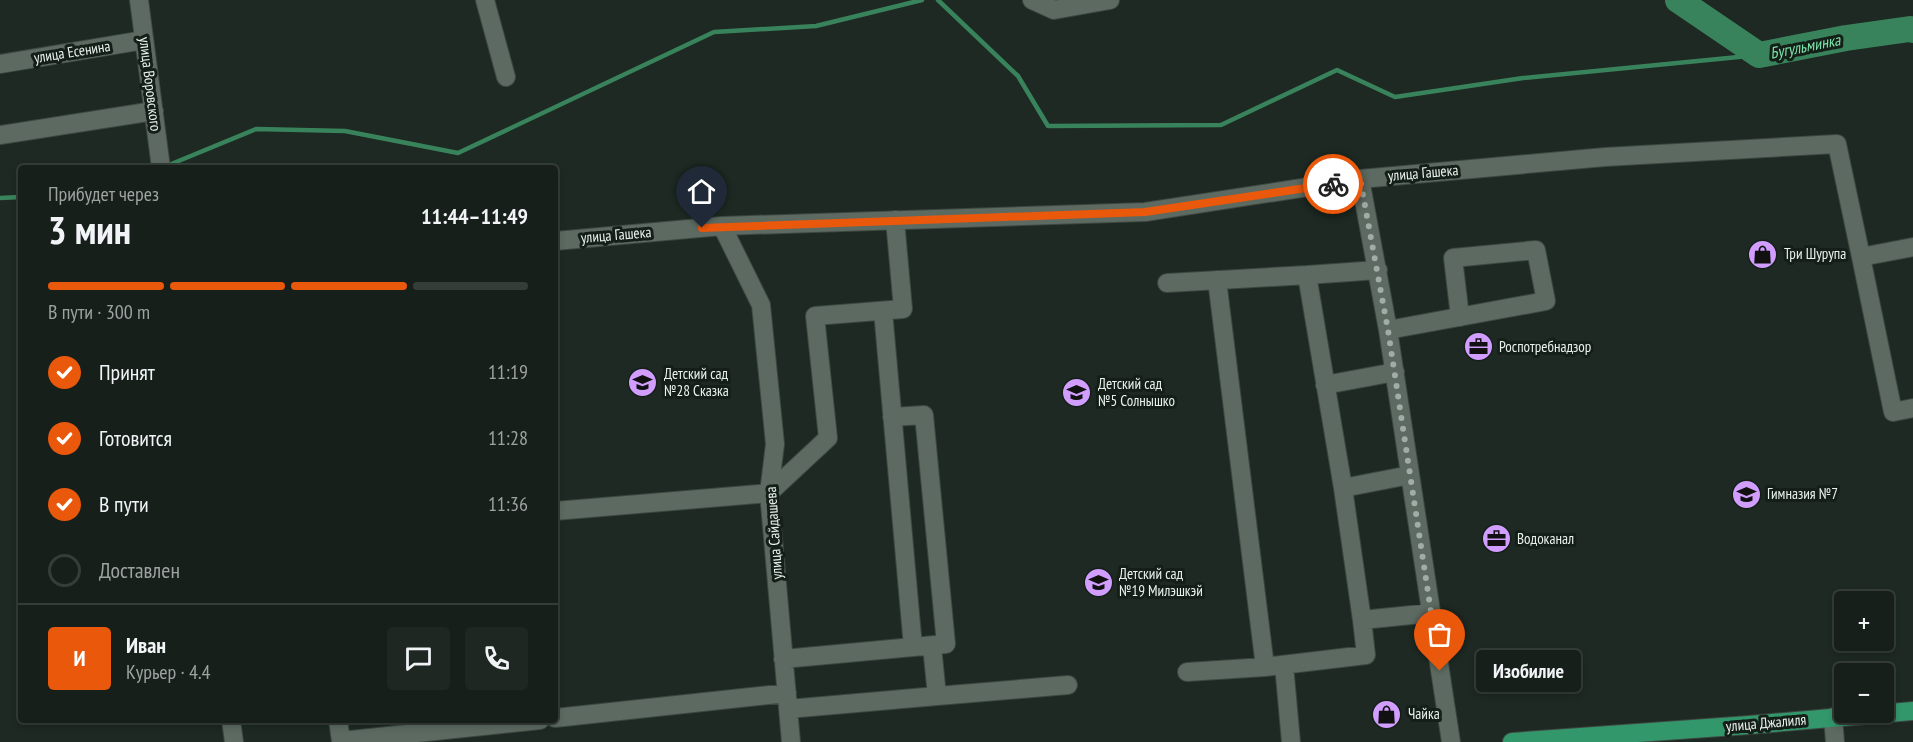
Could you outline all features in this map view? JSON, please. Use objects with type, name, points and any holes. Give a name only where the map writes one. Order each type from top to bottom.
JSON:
[{"type":"main road","name":"улица Джалиля","points":[[1512,742],[1709,735],[1833,717],[1913,711]]},
{"type":"street","name":"улица Воровского","points":[[139,0],[161,165]]},
{"type":"street","points":[[485,0],[506,77]]},
{"type":"street","points":[[1032,0],[1054,10],[1110,0]]},
{"type":"street","name":"улица Есенина","points":[[0,64],[144,40]]},
{"type":"street","points":[[0,135],[154,111]]},
{"type":"street","name":"улица Гашека","points":[[558,241],[723,226],[1145,212],[1360,179],[1605,157],[1837,144],[1861,256]]},
{"type":"street","points":[[1360,179],[1395,372],[1451,742]]},
{"type":"street","points":[[558,511],[769,493],[828,438],[816,316],[903,309],[895,220]]},
{"type":"street","name":"улица Сайдашева","points":[[723,226],[761,305],[775,444],[769,493],[791,742]]},
{"type":"street","points":[[1913,247],[1861,256],[1893,412],[1913,408]]},
{"type":"street","points":[[1388,330],[1546,302],[1536,250],[1453,258],[1460,317]]},
{"type":"street","points":[[1167,283],[1378,270]]},
{"type":"street","points":[[1187,672],[1264,667],[1366,655],[1343,488],[1307,275]]},
{"type":"street","points":[[1217,280],[1264,667]]},
{"type":"street","points":[[883,311],[913,647]]},
{"type":"street","points":[[1326,385],[1395,372]]},
{"type":"street","points":[[783,659],[946,644],[924,415],[892,417]]},
{"type":"street","points":[[1343,488],[1410,475]]},
{"type":"street","points":[[1362,620],[1431,613]]},
{"type":"street","points":[[932,646],[937,696]]},
{"type":"street","points":[[1284,665],[1291,742]]},
{"type":"street","points":[[558,718],[787,701],[937,696],[1068,685]]},
{"type":"street","points":[[1833,717],[1835,742]]},
{"type":"street","points":[[231,723],[234,742]]},
{"type":"street","points":[[338,723],[341,741],[512,723]]},
{"type":"waterway","points":[[169,165],[256,129],[345,131],[458,153],[714,32],[816,26],[922,0]]},
{"type":"waterway","points":[[938,0],[1018,76],[1048,126],[1221,125],[1337,70],[1395,97],[1523,78],[1759,55]]},
{"type":"waterway","name":"Бугульминка","points":[[1678,0],[1759,55],[1846,38],[1913,30]]},
{"type":"waterway","points":[[0,198],[18,197]]},
{"type":"way so far","points":[[1333,184],[1360,179],[1388,330],[1440,671]]},
{"type":"place","name":"Три Шурупа","points":[[1763,254]]},
{"type":"place","name":"Роспотребнадзор","points":[[1478,347]]},
{"type":"place","name":"Детский сад №28 Сказка","points":[[643,383]]},
{"type":"place","name":"Детский сад №5 Солнышко","points":[[1077,393]]},
{"type":"place","name":"Гимназия №7","points":[[1746,494]]},
{"type":"place","name":"Водоканал","points":[[1496,539]]},
{"type":"place","name":"Детский сад №19 Милэшкэй","points":[[1098,583]]},
{"type":"place","name":"Изобилие","points":[[1440,671]]},
{"type":"place","name":"Чайка","points":[[1387,714]]},
{"type":"route","points":[[702,228],[1145,212],[1333,184]]}]
